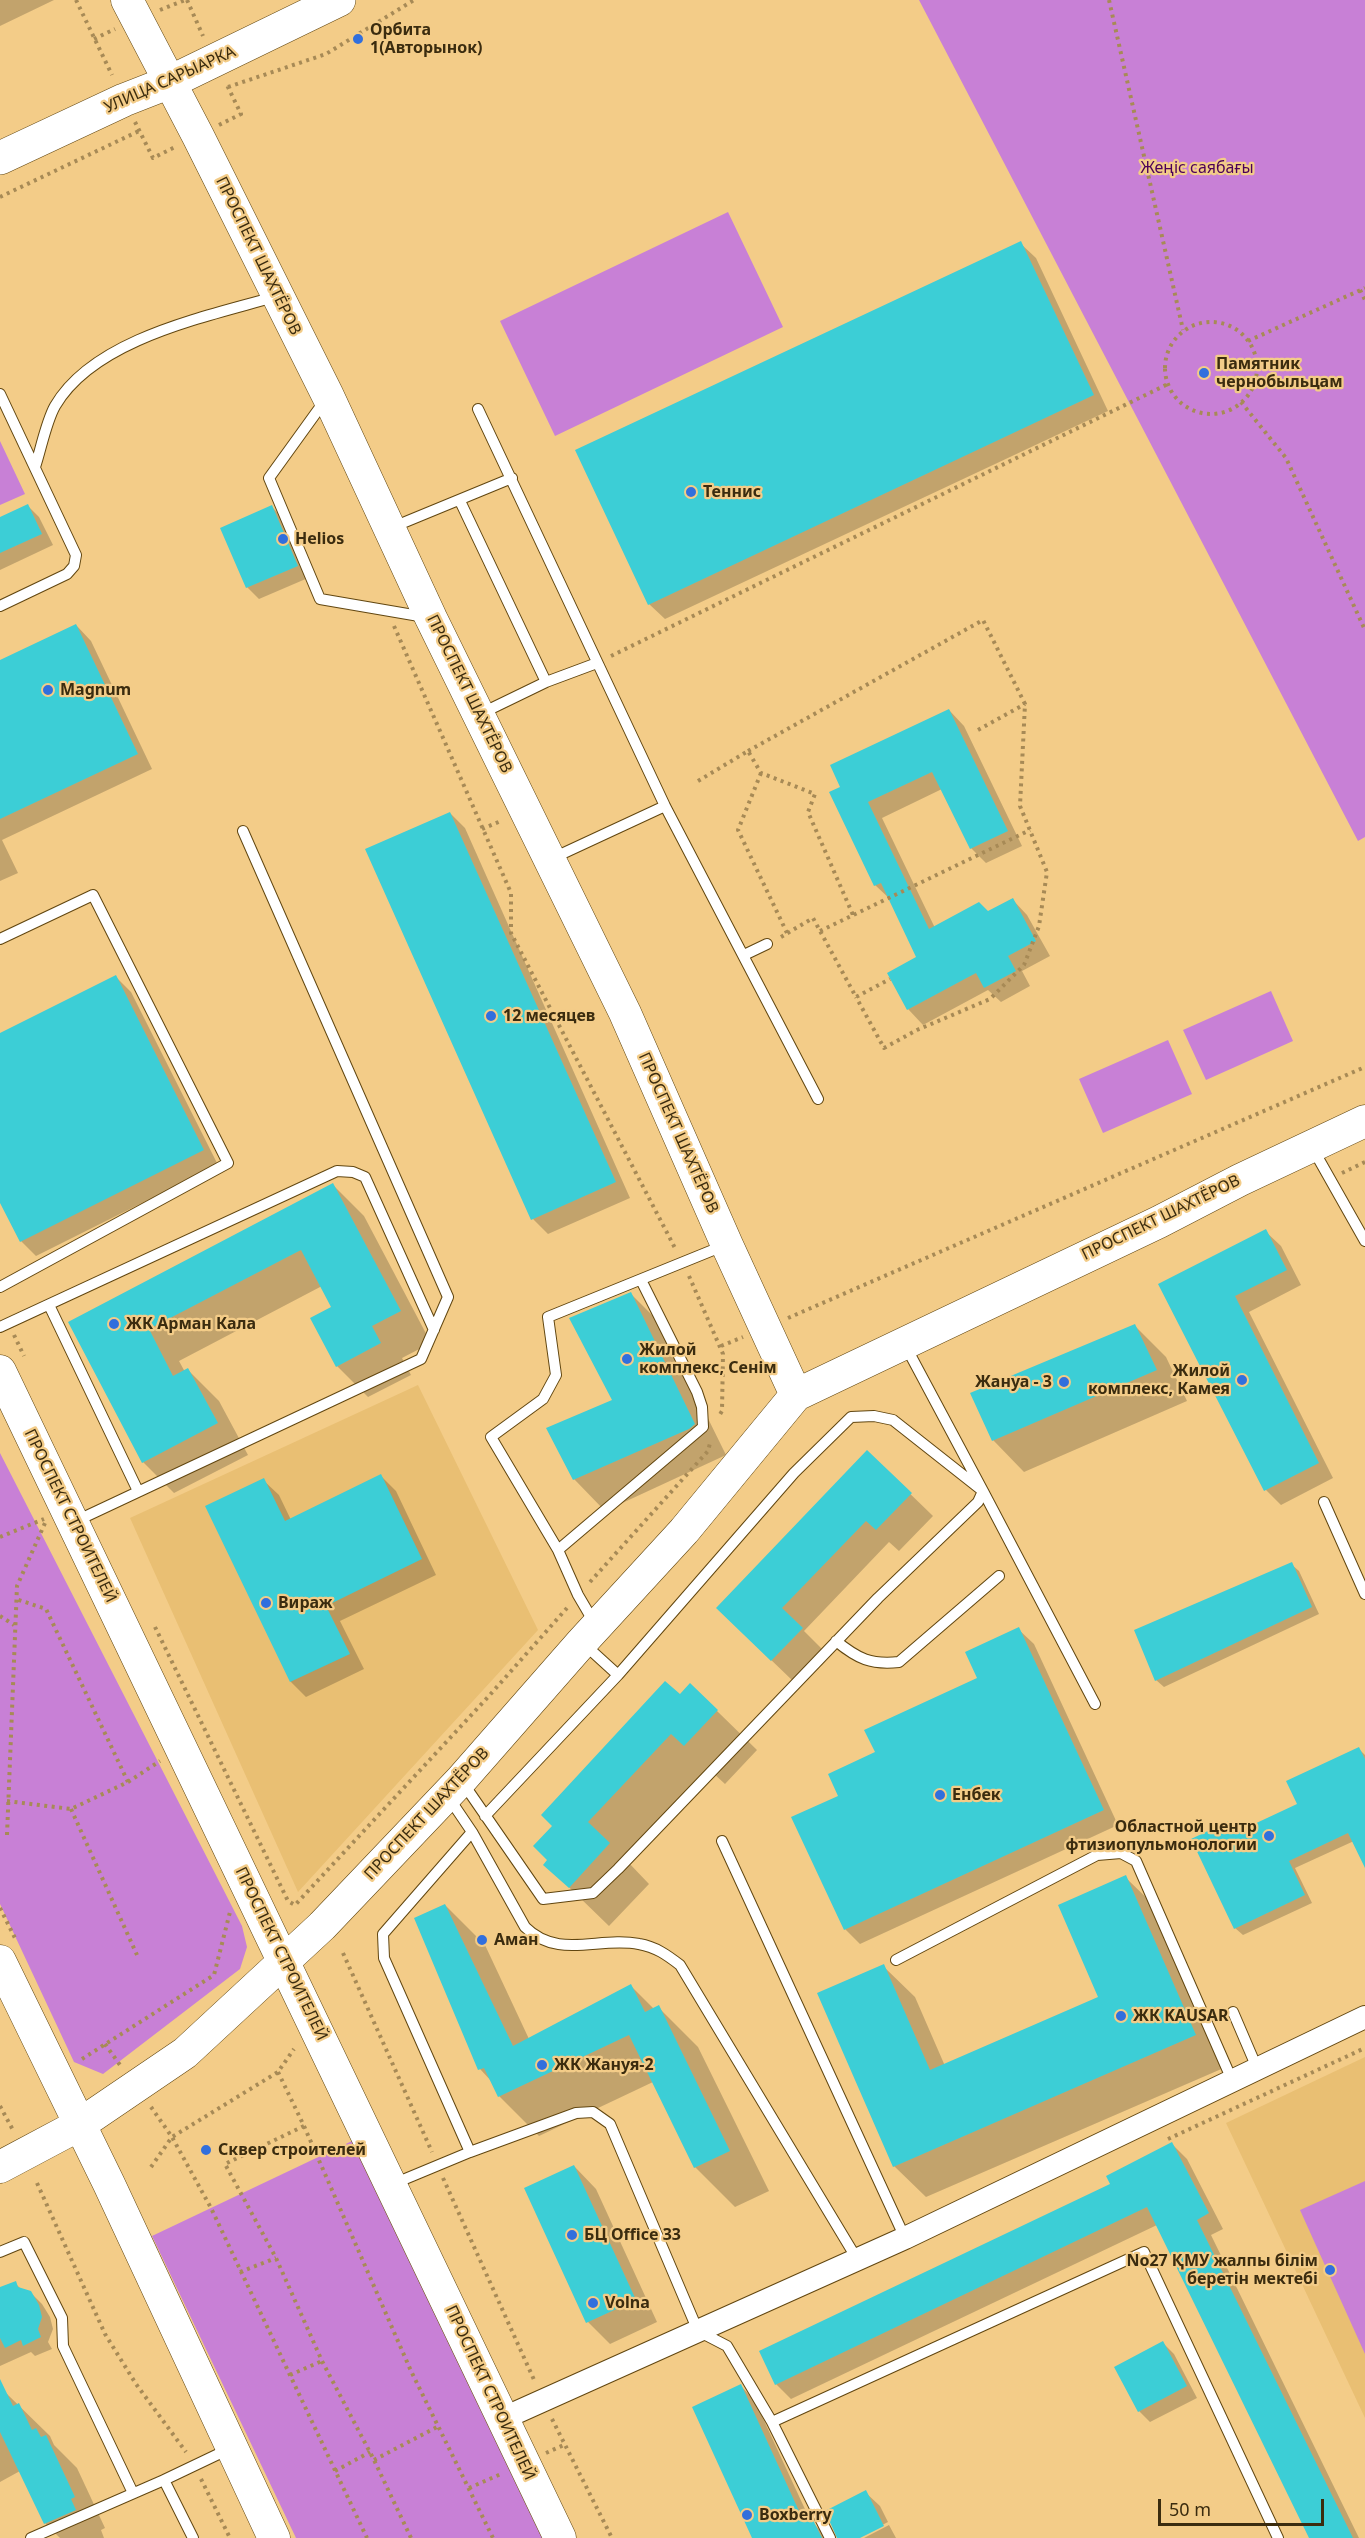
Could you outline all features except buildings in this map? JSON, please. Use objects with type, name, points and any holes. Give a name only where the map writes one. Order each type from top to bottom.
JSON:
[{"type":"main road","name":"ПРОСПЕКТ ШАХТЁРОВ","points":[[128,0],[328,396],[431,618],[625,1013],[796,1395]]},
{"type":"main road","name":"УЛИЦА САРЫАРКА","points":[[0,158],[124,100],[170,82],[339,0]]},
{"type":"main road","name":"ПРОСПЕКТ ШАХТЁРОВ","points":[[0,2167],[79,2124],[185,2053],[322,1926],[454,1787],[589,1634],[684,1531],[796,1395],[1159,1222],[1239,1180],[1365,1120]]},
{"type":"main road","name":"ПРОСПЕКТ СТРОИТЕЛЕЙ","points":[[14,1368],[73,1522],[389,2186],[504,2418],[560,2538]]},
{"type":"main road","points":[[0,1961],[274,2538]]},
{"type":"street","points":[[504,2418],[905,2238],[1365,2017]]},
{"type":"lane","points":[[35,467],[55,406],[77,378],[127,344],[183,323],[278,296]]},
{"type":"lane","points":[[0,394],[76,555],[74,566],[67,574],[0,606]]},
{"type":"lane","points":[[328,396],[269,478],[320,599],[431,618]]},
{"type":"lane","points":[[478,409],[665,806],[818,1099]]},
{"type":"lane","points":[[390,528],[512,478]]},
{"type":"lane","points":[[460,501],[546,682]]},
{"type":"lane","points":[[480,714],[546,682],[597,663]]},
{"type":"lane","points":[[550,859],[665,806]]},
{"type":"lane","points":[[73,1522],[421,1359],[447,1297],[243,831]]},
{"type":"lane","points":[[0,939],[93,895],[228,1163],[0,1287]]},
{"type":"lane","points":[[744,955],[767,944]]},
{"type":"lane","points":[[1311,1146],[1365,1241]]},
{"type":"lane","points":[[4,1325],[337,1171],[353,1172],[365,1177],[434,1330]]},
{"type":"lane","points":[[618,1675],[589,1634],[578,1595],[558,1550],[490,1437],[543,1398],[556,1375],[548,1317],[727,1245]]},
{"type":"lane","points":[[558,1550],[704,1427],[702,1407],[697,1392],[642,1280]]},
{"type":"lane","points":[[49,1305],[138,1491]]},
{"type":"lane","points":[[904,1342],[1095,1704]]},
{"type":"lane","points":[[485,1816],[618,1675],[794,1473],[851,1417],[874,1416],[892,1420],[983,1491]]},
{"type":"lane","points":[[454,1787],[485,1816],[543,1899],[593,1893],[836,1641],[978,1502],[983,1491]]},
{"type":"lane","points":[[1324,1502],[1365,1594]]},
{"type":"lane","points":[[836,1641],[857,1658],[882,1664],[900,1662],[999,1576]]},
{"type":"lane","points":[[454,1787],[472,1832],[525,1927],[536,1938],[555,1945],[638,1943],[661,1950],[680,1965],[857,2259]]},
{"type":"lane","points":[[470,2152],[384,1958],[383,1934],[472,1832]]},
{"type":"lane","points":[[722,1841],[905,2238]]},
{"type":"lane","points":[[896,1959],[1097,1855],[1121,1853],[1137,1860],[1232,2080]]},
{"type":"lane","points":[[1233,2012],[1257,2068]]},
{"type":"lane","points":[[389,2186],[470,2152],[576,2113],[593,2112],[610,2124],[698,2331],[727,2346],[772,2422],[830,2538]]},
{"type":"lane","points":[[0,2252],[24,2242],[62,2318],[63,2346],[133,2493]]},
{"type":"lane","points":[[772,2422],[1144,2252],[1278,2538]]},
{"type":"lane","points":[[31,2538],[232,2448]]},
{"type":"lane","points":[[164,2480],[193,2538]]},
{"type":"path","points":[[228,87],[326,54],[414,0]]},
{"type":"path","points":[[1109,0],[1183,330]]},
{"type":"path","points":[[0,196],[139,131]]},
{"type":"path","points":[[1248,341],[1363,289],[1365,300]]},
{"type":"path","points":[[1210,321],[1238,330],[1248,341],[1254,352],[1257,366],[1250,392],[1241,402],[1229,410],[1215,414],[1200,413],[1186,407],[1175,397],[1167,384],[1164,370],[1166,355],[1173,341],[1183,330],[1210,321]]},
{"type":"path","points":[[597,663],[1167,384]]},
{"type":"path","points":[[1241,402],[1286,458],[1365,630]]},
{"type":"path","points":[[386,610],[511,893],[511,933],[682,1262],[723,1354],[722,1411],[718,1419]]},
{"type":"path","points":[[698,781],[983,620],[1025,704],[1020,806],[1047,872],[1039,926],[1024,965],[990,999],[917,1030],[884,1048],[813,918],[767,944]]},
{"type":"path","points":[[978,730],[1025,704]]},
{"type":"path","points":[[748,751],[761,773],[815,794],[808,812],[853,915]]},
{"type":"path","points":[[761,773],[738,830],[787,933]]},
{"type":"path","points":[[820,931],[1030,830]]},
{"type":"path","points":[[856,997],[890,979]]},
{"type":"path","points":[[766,1328],[1365,1067]]},
{"type":"path","points":[[1331,1179],[1365,1162]]},
{"type":"path","points":[[4,1325],[14,1368]]},
{"type":"path","points":[[150,1616],[288,1901],[295,1905],[488,1697],[708,1451],[712,1434]]},
{"type":"path","points":[[0,1537],[47,1517],[17,1586],[7,1834]]},
{"type":"path","points":[[7,1801],[71,1809],[128,1782],[46,1609],[16,1599]]},
{"type":"path","points":[[0,1616],[14,1625]]},
{"type":"path","points":[[71,1809],[137,1955]]},
{"type":"path","points":[[82,2059],[214,1975],[232,1907]]},
{"type":"path","points":[[343,1953],[544,2402],[612,2538]]},
{"type":"path","points":[[151,2167],[172,2137],[278,2072],[294,2049]]},
{"type":"path","points":[[278,2072],[304,2126],[411,2371],[493,2538]]},
{"type":"path","points":[[0,2106],[14,2132]]},
{"type":"path","points":[[304,2126],[225,2164],[276,2258],[322,2361],[370,2452],[411,2538]]},
{"type":"path","points":[[172,2137],[211,2208],[367,2538]]},
{"type":"path","points":[[37,2183],[105,2334],[136,2384],[179,2440],[230,2538]]},
{"type":"path","points":[[240,2272],[276,2258]]},
{"type":"path","points":[[290,2375],[322,2361]]},
{"type":"path","points":[[374,2460],[437,2427]]},
{"type":"path","points":[[334,2471],[370,2452]]},
{"type":"shaded area","points":[[418,1385],[538,1630],[298,1892],[130,1518]]},
{"type":"shaded area","name":"No27 ҚМУ жалпы білім беретін мектебі","points":[[1365,2057],[1365,2418],[1226,2123]]},
{"type":"green space","name":"Жеңіс саябағы","points":[[919,0],[1365,0],[1365,837],[1358,841]]},
{"type":"green space","points":[[728,212],[783,327],[555,436],[500,321]]},
{"type":"green space","points":[[0,441],[25,494],[0,505]]},
{"type":"green space","points":[[1271,991],[1293,1041],[1206,1080],[1183,1030]]},
{"type":"green space","points":[[1168,1040],[1192,1094],[1103,1133],[1079,1079]]},
{"type":"green space","points":[[0,1453],[242,1926],[247,1947],[240,1969],[103,2074],[74,2062],[0,1904]]},
{"type":"green space","points":[[352,2141],[542,2538],[296,2538],[152,2236]]},
{"type":"green space","points":[[1365,2181],[1365,2354],[1300,2210]]},
{"type":"place","name":"Орбита 1(Авторынок)","points":[[358,39]]},
{"type":"place","name":"Памятник чернобыльцам","points":[[1204,373]]},
{"type":"place","name":"Теннис","points":[[691,492]]},
{"type":"place","name":"Helios","points":[[283,539]]},
{"type":"place","name":"Magnum","points":[[48,690]]},
{"type":"place","name":"12 месяцев","points":[[491,1016]]},
{"type":"place","name":"ЖК Арман Кала","points":[[114,1324]]},
{"type":"place","name":"Жилой комплекс, Сенiм","points":[[627,1359]]},
{"type":"place","name":"Жилой комплекс, Камея","points":[[1242,1380]]},
{"type":"place","name":"Жануа - 3","points":[[1064,1382]]},
{"type":"place","name":"Вираж","points":[[266,1603]]},
{"type":"place","name":"Енбек","points":[[940,1795]]},
{"type":"place","name":"Областной центр фтизиопульмонологии","points":[[1269,1836]]},
{"type":"place","name":"Аман","points":[[482,1940]]},
{"type":"place","name":"ЖК KAUSAR","points":[[1121,2016]]},
{"type":"place","name":"ЖК Жануя-2","points":[[542,2065]]},
{"type":"place","name":"Сквер строителей","points":[[206,2150]]},
{"type":"place","name":"БЦ Office 33","points":[[572,2235]]},
{"type":"place","name":"No27 ҚМУ жалпы білім беретін мектебі","points":[[1330,2270]]},
{"type":"place","name":"Volna","points":[[593,2303]]},
{"type":"place","name":"Boxberry","points":[[747,2515]]}]
